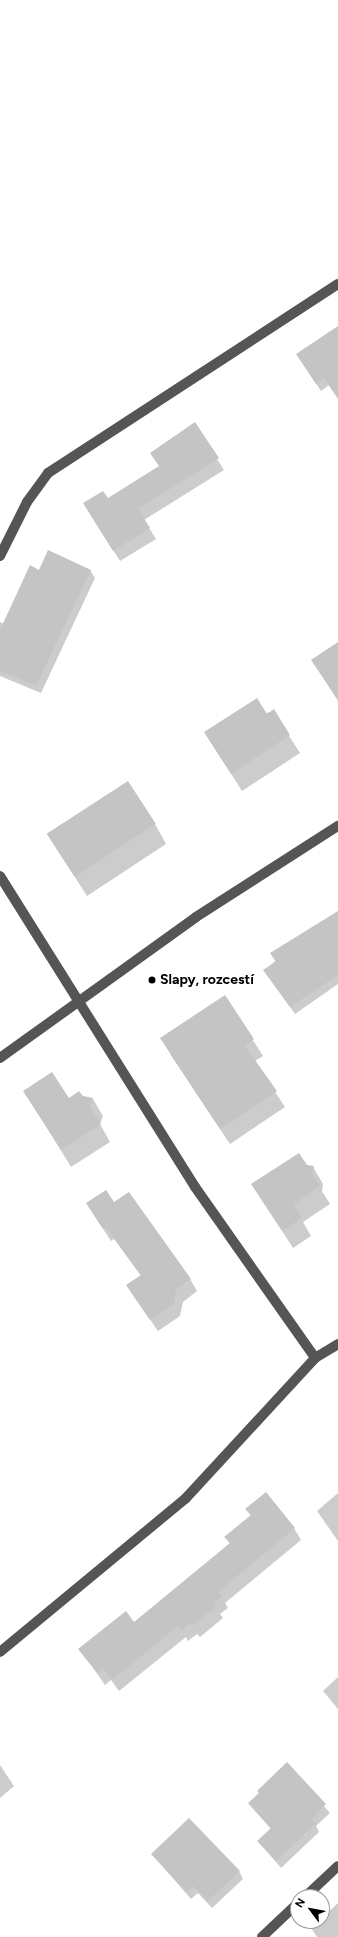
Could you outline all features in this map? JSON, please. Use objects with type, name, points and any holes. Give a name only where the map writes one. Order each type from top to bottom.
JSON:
[{"type":"street","points":[[0,556],[27,502],[48,473],[338,284]]},
{"type":"street","points":[[0,1058],[196,917],[338,826]]},
{"type":"street","points":[[0,876],[78,1003],[195,1187],[315,1358]]},
{"type":"street","points":[[0,1652],[186,1498],[315,1358],[338,1344]]},
{"type":"street","points":[[314,1889],[338,1866]]},
{"type":"street","points":[[266,1936],[290,1911]]},
{"type":"building","points":[[338,326],[338,399],[324,378],[316,384],[296,354]]},
{"type":"building","points":[[195,422],[219,458],[138,509],[150,528],[113,551],[83,503],[103,491],[108,498],[159,466],[150,453]]},
{"type":"building","points":[[48,550],[91,570],[36,686],[0,671],[0,630],[30,565],[39,570]]},
{"type":"building","points":[[338,642],[338,700],[311,660]]},
{"type":"building","points":[[257,698],[267,714],[274,709],[290,735],[231,774],[204,732]]},
{"type":"building","points":[[128,781],[156,824],[74,877],[47,834]]},
{"type":"building","points":[[338,911],[338,975],[290,1007],[263,970],[276,962],[270,953]]},
{"type":"building","points":[[225,995],[254,1039],[245,1046],[277,1091],[220,1129],[160,1038]]},
{"type":"building","points":[[52,1072],[69,1098],[79,1091],[83,1096],[93,1098],[90,1107],[101,1124],[61,1150],[23,1091]]},
{"type":"building","points":[[299,1153],[307,1165],[314,1166],[312,1174],[320,1186],[294,1204],[302,1218],[282,1231],[251,1184]]},
{"type":"building","points":[[106,1190],[114,1202],[129,1192],[191,1279],[176,1289],[174,1304],[150,1320],[126,1285],[141,1275],[106,1227],[103,1229],[86,1203]]},
{"type":"building","points":[[266,1492],[295,1528],[219,1591],[222,1596],[214,1603],[217,1606],[192,1626],[190,1623],[181,1630],[178,1626],[112,1680],[104,1669],[98,1674],[78,1649],[126,1611],[134,1622],[230,1543],[224,1537],[251,1515],[245,1509]]},
{"type":"building","points":[[287,1762],[326,1804],[311,1819],[316,1823],[276,1861],[257,1841],[271,1828],[248,1803],[259,1793],[257,1791]]},
{"type":"building","points":[[189,1818],[240,1871],[208,1901],[193,1886],[186,1892],[151,1854]]},
{"type":"place","name":"Slapy, rozcestí","points":[[152,980]]}]
